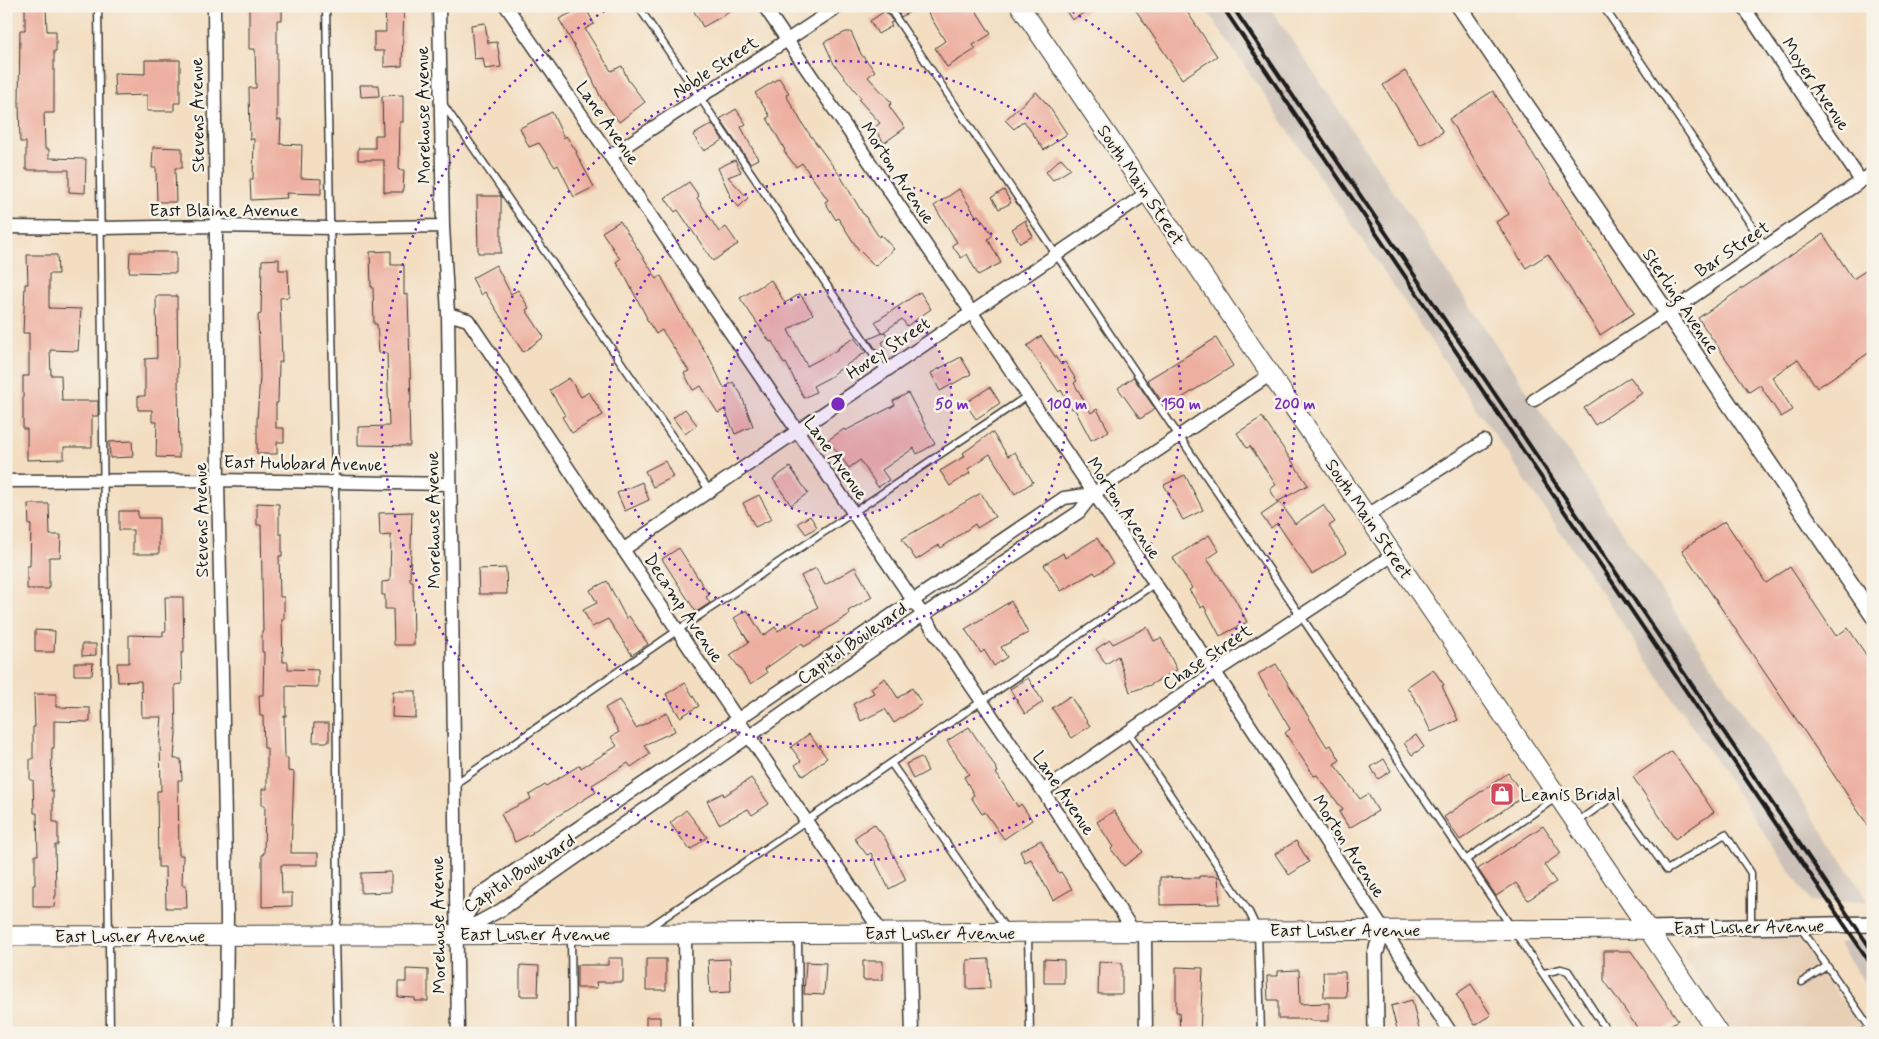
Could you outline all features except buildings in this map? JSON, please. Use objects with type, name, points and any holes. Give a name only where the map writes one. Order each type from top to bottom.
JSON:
[{"type":"main road","name":"South Main Street","points":[[1020,6],[1718,1033]]},
{"type":"main road","name":"East Lusher Avenue","points":[[6,936],[1648,929]]},
{"type":"street","name":"Stevens Avenue","points":[[214,6],[218,480],[227,936],[226,1033]]},
{"type":"street","name":"Morehouse Avenue","points":[[439,6],[442,226],[448,314],[458,1033]]},
{"type":"street","name":"Lane Avenue","points":[[506,6],[1140,932]]},
{"type":"street","name":"Morton Avenue","points":[[764,6],[1026,396],[1215,672],[1451,1033]]},
{"type":"street","name":"Noble Street","points":[[610,156],[839,6]]},
{"type":"street","name":"Sterling Avenue","points":[[1459,6],[1873,616]]},
{"type":"street","name":"Moyer Avenue","points":[[1742,6],[1861,181]]},
{"type":"street","name":"Bar Street","points":[[1534,400],[1766,247],[1873,173]]},
{"type":"street","name":"Hovey Street","points":[[624,549],[1147,193]]},
{"type":"street","name":"East Blaine Avenue","points":[[6,227],[216,226],[331,228],[442,226]]},
{"type":"street","name":"Decamp Avenue","points":[[448,314],[468,320],[882,933]]},
{"type":"street","name":"Capitol Boulevard","points":[[456,934],[501,910],[749,736],[1078,512],[1093,494],[1270,374]]},
{"type":"street","points":[[1366,516],[1484,441]]},
{"type":"street","name":"East Hubbard Avenue","points":[[6,481],[218,480],[450,484]]},
{"type":"street","name":"Capitol Boulevard","points":[[456,934],[479,895],[1064,498],[1093,494]]},
{"type":"street","name":"Chase Street","points":[[1043,791],[1215,672],[1393,555]]},
{"type":"street","name":"East Lusher Avenue","points":[[1648,929],[1873,924]]},
{"type":"street","points":[[1376,1033],[1375,954],[1383,930]]},
{"type":"street","points":[[908,932],[912,1033]]},
{"type":"street","points":[[1140,932],[1146,1033]]},
{"type":"street","points":[[685,934],[686,1033]]},
{"type":"lane","points":[[98,6],[102,481],[110,1033]]},
{"type":"lane","points":[[326,6],[335,481],[338,895],[335,935],[337,1033]]},
{"type":"lane","points":[[638,6],[885,371]]},
{"type":"lane","points":[[888,6],[1515,929],[1583,1033]]},
{"type":"lane","points":[[1603,6],[1766,247]]},
{"type":"lane","points":[[440,101],[709,490]]},
{"type":"lane","points":[[454,785],[678,630],[1026,396]]},
{"type":"lane","points":[[639,934],[1154,584]]},
{"type":"lane","points":[[1128,732],[1249,912],[1258,931],[1261,1033]]},
{"type":"lane","points":[[891,763],[1008,932]]},
{"type":"lane","points":[[1467,859],[1558,796]]},
{"type":"lane","points":[[1576,823],[1614,796],[1667,870],[1725,834],[1751,872],[1751,927]]},
{"type":"lane","points":[[1799,926],[1871,1030],[1862,1033]]},
{"type":"lane","points":[[1028,932],[1030,1033]]},
{"type":"lane","points":[[571,934],[572,1033]]},
{"type":"lane","points":[[798,934],[800,1033]]},
{"type":"lane","points":[[1802,982],[1827,966]]},
{"type":"lane","points":[[1544,973],[1561,970],[1568,971],[1608,1033]]},
{"type":"shaded area","points":[[1204,6],[1269,6],[1869,901],[1811,902]]},
{"type":"shaded area","points":[[1798,936],[1864,1033],[1734,1033],[1686,960],[1684,953],[1687,947],[1699,940]]},
{"type":"shaded area","points":[[1873,939],[1873,995],[1838,943]]},
{"type":"railway","points":[[1222,6],[1873,967]]},
{"type":"railway","points":[[1232,6],[1873,952]]},
{"type":"place","name":"Leanis Bridal","points":[[1502,794]]}]
